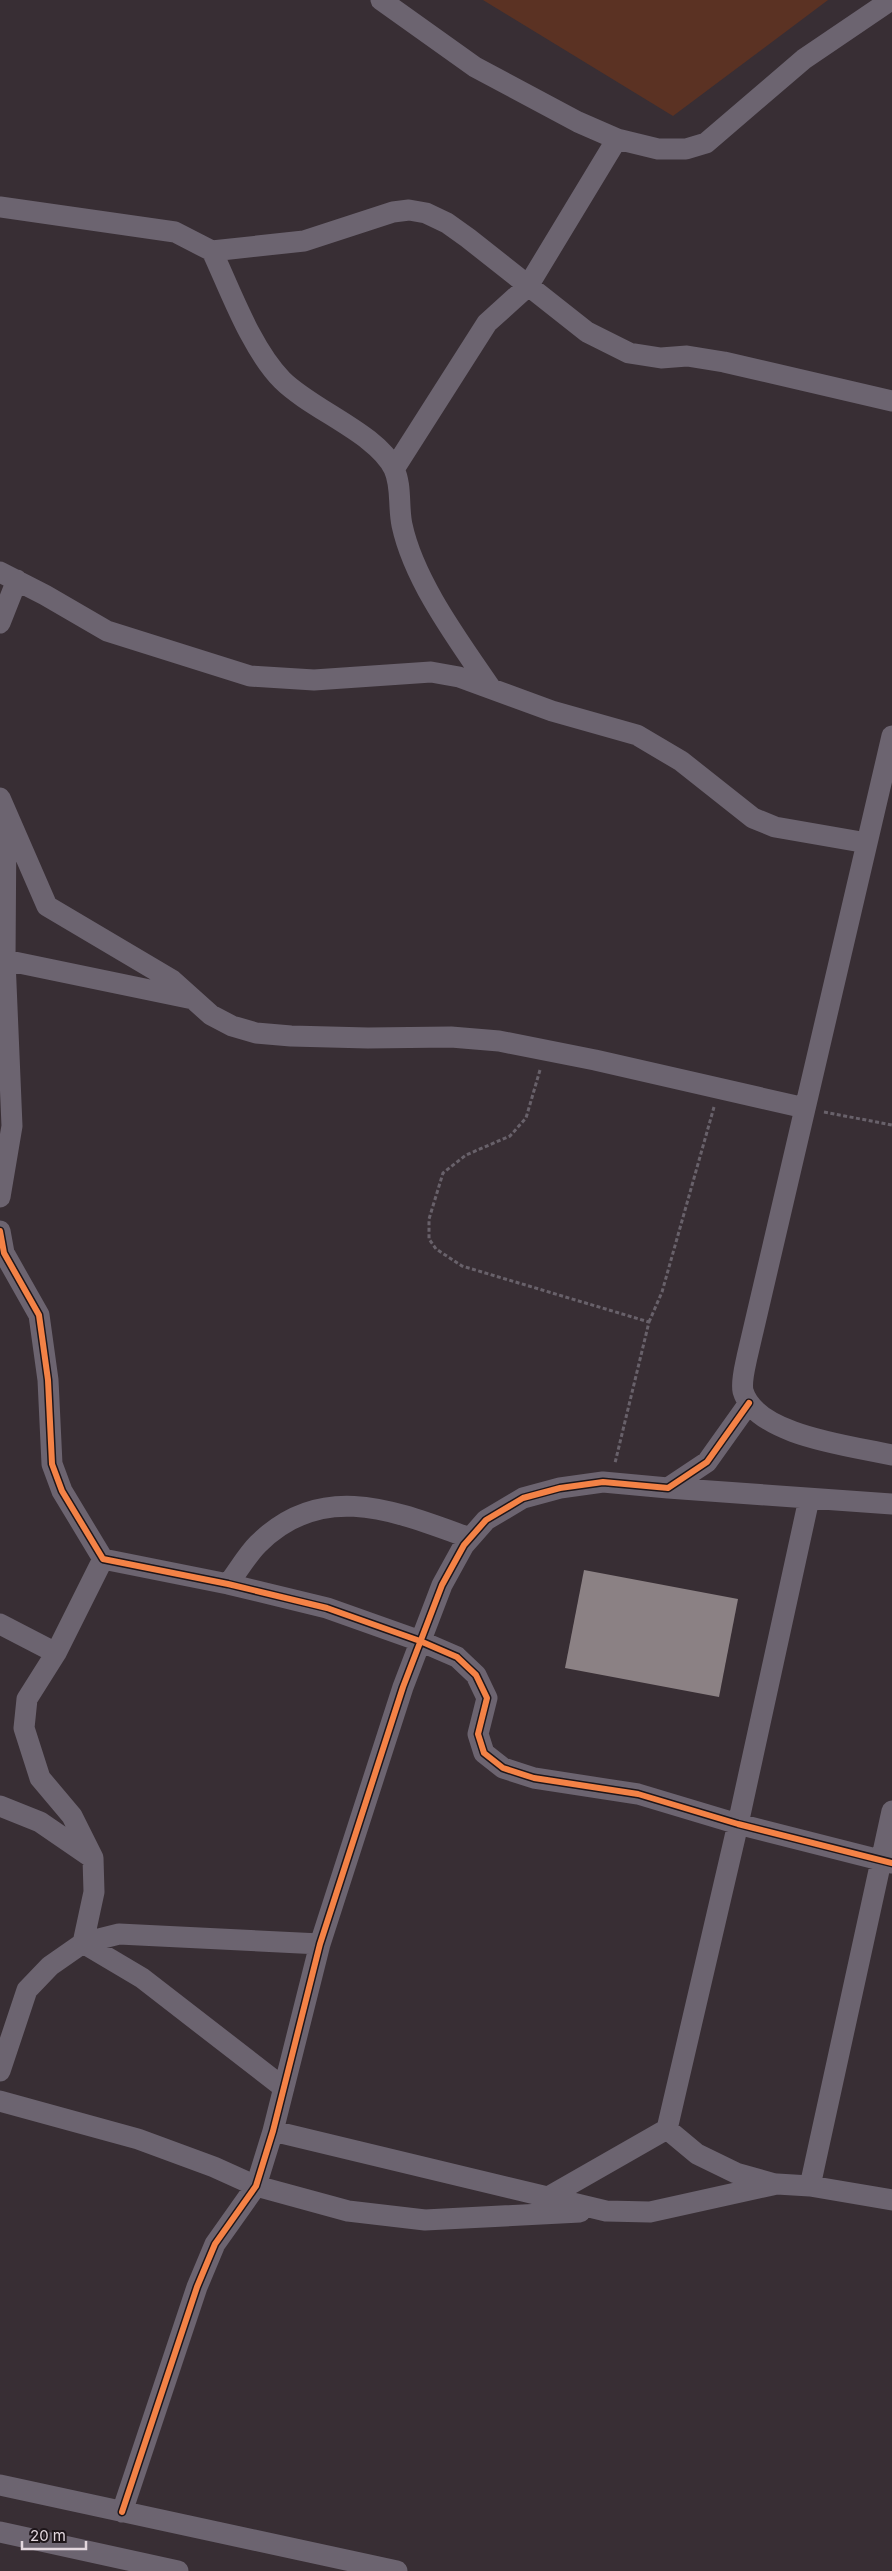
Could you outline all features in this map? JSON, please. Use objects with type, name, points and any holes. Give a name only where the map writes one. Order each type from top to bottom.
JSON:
[{"type":"street","points":[[381,0],[476,67],[536,102],[617,139],[658,149],[686,149],[706,143],[804,59],[891,0]]},
{"type":"street","points":[[394,469],[487,323],[528,286],[617,139]]},
{"type":"street","points":[[0,207],[176,232],[212,251],[304,241],[393,212],[409,210],[426,213],[447,223],[587,332],[629,353],[661,358],[687,356],[724,362],[892,402]]},
{"type":"street","points":[[212,251],[260,349],[282,380],[310,404],[371,440],[383,452],[394,469],[400,492],[402,524],[414,560],[437,606],[490,687]]},
{"type":"street","points":[[0,623],[9,576],[106,631],[250,676],[314,680],[431,672],[459,677],[552,711],[637,735],[681,761],[753,818],[775,827],[867,843]]},
{"type":"street","points":[[892,736],[883,816],[867,843],[747,1357],[743,1390],[749,1403],[761,1416],[779,1426],[892,1455]]},
{"type":"street","points":[[3,805],[47,906],[172,980],[211,1015],[232,1026],[256,1033],[368,1038],[451,1037],[499,1041],[806,1108]]},
{"type":"street","points":[[0,1197],[12,1126],[2,960],[3,805]]},
{"type":"street","points":[[2,960],[193,1000]]},
{"type":"street","points":[[0,1231],[4,1253],[39,1315],[48,1380],[52,1464],[62,1491],[102,1559],[228,1584],[327,1608],[420,1641],[457,1657],[476,1675],[487,1698],[478,1734],[484,1754],[503,1768],[534,1778],[638,1794],[738,1824],[886,1861]]},
{"type":"street","points":[[668,1488],[707,1462],[749,1403]]},
{"type":"street","points":[[122,2512],[197,2287],[215,2244],[256,2186],[273,2131],[320,1944],[403,1687],[442,1584],[470,1538],[486,1520],[523,1498],[560,1488],[610,1483],[892,1504]]},
{"type":"street","points":[[548,2197],[667,2130],[738,1824],[809,1499]]},
{"type":"street","points":[[228,1584],[258,1544],[291,1519],[319,1508],[361,1505],[407,1516],[470,1538]]},
{"type":"street","points":[[83,1943],[94,1892],[93,1858],[72,1816],[40,1778],[24,1728],[27,1699],[56,1653],[102,1559]]},
{"type":"street","points":[[0,1624],[56,1653]]},
{"type":"street","points":[[0,1806],[40,1822],[93,1858]]},
{"type":"street","points":[[810,2186],[886,1861],[892,1811]]},
{"type":"street","points":[[0,2071],[27,1990],[50,1966],[83,1943],[119,1934],[320,1944]]},
{"type":"street","points":[[83,1943],[142,1978],[284,2088]]},
{"type":"street","points":[[0,2101],[138,2139],[214,2166],[256,2186],[348,2211],[425,2220],[606,2211],[650,2212],[777,2184]]},
{"type":"street","points":[[667,2130],[698,2154],[736,2173],[777,2184],[810,2186],[892,2200]]},
{"type":"street","points":[[273,2131],[606,2211]]},
{"type":"street","points":[[0,2485],[397,2571]]},
{"type":"street","points":[[0,2532],[115,2564],[178,2571]]},
{"type":"path","points":[[546,1050],[526,1118],[510,1136],[466,1155],[443,1173],[428,1220],[429,1239],[436,1250],[462,1266],[649,1322]]},
{"type":"path","points":[[610,1483],[649,1322],[662,1292],[720,1088]]},
{"type":"path","points":[[806,1108],[892,1125]]},
{"type":"shaded area","points":[[483,0],[828,0],[673,116]]},
{"type":"building","points":[[584,1570],[738,1599],[719,1697],[565,1668]]},
{"type":"cycle path","points":[[0,1231],[4,1253],[39,1315],[48,1380],[52,1464],[62,1491],[103,1559],[228,1584],[327,1608],[420,1641],[457,1657],[476,1675],[487,1698],[478,1734],[484,1753],[503,1768],[534,1778],[638,1794],[738,1824],[892,1863]]},
{"type":"cycle path","points":[[122,2512],[197,2287],[215,2244],[256,2186],[273,2131],[320,1944],[403,1687],[442,1585],[464,1545],[486,1520],[523,1498],[560,1488],[603,1482],[668,1488],[707,1462],[749,1403]]}]
